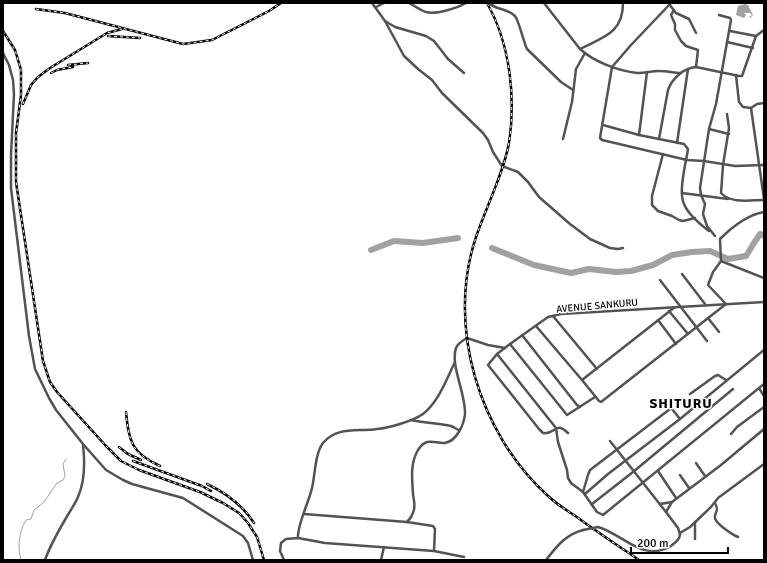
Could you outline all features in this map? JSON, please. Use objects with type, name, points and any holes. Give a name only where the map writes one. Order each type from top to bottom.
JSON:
[{"type":"street","points":[[372,3],[385,21],[404,56],[432,80],[442,93],[483,133],[502,166],[518,172],[528,182],[539,197],[590,239],[610,248],[623,248]]},
{"type":"street","points":[[376,7],[384,3]]},
{"type":"street","points":[[409,3],[428,12],[433,12],[453,9],[466,3]]},
{"type":"street","points":[[490,3],[493,7],[505,9],[516,18],[527,48],[561,82],[573,90]]},
{"type":"street","points":[[544,3],[585,53],[612,67],[632,72],[662,71],[682,73]]},
{"type":"street","points":[[580,48],[603,38],[616,28],[622,16],[623,3]]},
{"type":"street","points":[[696,32],[689,19],[679,15],[670,3],[634,41],[612,67],[600,138],[602,140],[687,160],[735,166],[764,165]]},
{"type":"street","points":[[674,10],[671,15],[675,24],[677,35],[686,46],[698,50],[696,67]]},
{"type":"street","points":[[715,236],[710,230],[703,214],[705,204],[700,188],[709,129],[716,104],[730,31],[731,19],[719,16]]},
{"type":"street","points":[[385,21],[395,27],[426,36],[434,41],[448,59],[464,73]]},
{"type":"street","points":[[659,139],[670,82],[682,73],[696,67],[740,76],[744,74],[756,36],[764,30]]},
{"type":"street","points":[[730,31],[756,36]]},
{"type":"street","points":[[727,42],[753,48]]},
{"type":"street","points":[[3,53],[9,65],[13,80],[14,94],[11,188],[29,336],[35,369],[48,398],[83,444],[106,470],[132,484],[183,498],[242,536],[248,543],[252,560]]},
{"type":"street","points":[[563,139],[576,69],[585,53]]},
{"type":"street","points":[[677,143],[689,69]]},
{"type":"street","points":[[639,135],[648,72]]},
{"type":"street","points":[[736,75],[739,102],[743,107],[751,108],[757,104],[764,103]]},
{"type":"street","points":[[682,193],[732,200],[764,200],[763,180],[751,108]]},
{"type":"street","points":[[728,114],[729,134],[720,191],[722,195],[732,200]]},
{"type":"street","points":[[603,125],[639,135],[684,144],[687,146],[687,160],[682,193],[684,204],[695,218],[720,239]]},
{"type":"street","points":[[709,129],[729,134]]},
{"type":"street","points":[[663,154],[652,196],[652,205],[658,211],[679,220],[683,221],[695,218]]},
{"type":"street","points":[[720,239],[738,224],[754,215],[764,212]]},
{"type":"street","points":[[536,326],[582,380],[598,402],[601,402],[726,304],[708,285],[713,272],[721,261],[720,239]]},
{"type":"street","points":[[721,261],[764,278]]},
{"type":"street","points":[[682,274],[705,305]]},
{"type":"street","points":[[660,280],[697,326],[707,341]]},
{"type":"street","name":"AVENUE SANKURU","points":[[497,354],[522,335],[553,316],[681,306],[764,302]]},
{"type":"street","points":[[582,380],[675,307]]},
{"type":"street","points":[[669,311],[688,334]]},
{"type":"street","points":[[553,316],[597,368]]},
{"type":"street","points":[[708,318],[719,332]]},
{"type":"street","points":[[658,320],[676,344]]},
{"type":"street","points":[[522,335],[580,407]]},
{"type":"street","points":[[407,522],[413,514],[415,507],[412,476],[413,460],[416,453],[420,447],[428,441],[447,443],[452,440],[460,430],[465,416],[465,401],[455,362],[456,348],[460,342],[467,338],[488,345],[505,348]]},
{"type":"street","points":[[510,344],[568,415],[595,397]]},
{"type":"street","points":[[584,493],[680,419],[764,350]]},
{"type":"street","points":[[568,433],[561,427],[556,428],[548,433],[544,433],[539,429],[488,367],[489,363],[497,354],[556,428],[558,442],[568,478],[571,483],[584,493],[597,512],[603,515],[764,384]]},
{"type":"street","points":[[298,538],[299,527],[312,488],[319,452],[323,442],[341,431],[377,429],[411,420],[422,414],[431,406],[439,394],[455,362]]},
{"type":"street","points":[[690,394],[715,376],[718,375],[726,380]]},
{"type":"street","points":[[759,388],[764,396]]},
{"type":"street","points":[[592,505],[733,390]]},
{"type":"street","points":[[731,434],[737,427],[764,407]]},
{"type":"street","points":[[584,493],[590,470],[670,408],[680,419]]},
{"type":"street","points":[[411,420],[425,424],[436,423],[452,426],[460,430]]},
{"type":"street","points":[[666,512],[676,498],[764,429]]},
{"type":"street","points":[[610,441],[633,472],[660,504],[678,528],[680,534]]},
{"type":"street","points":[[45,560],[56,535],[78,497],[82,485],[84,457],[83,444]]},
{"type":"street","points":[[696,463],[705,476]]},
{"type":"street","points":[[546,560],[558,545],[568,536],[583,530],[598,527],[603,528],[629,544],[648,552],[654,553],[667,549],[677,541],[680,534],[690,527],[715,503],[718,498],[764,464]]},
{"type":"street","points":[[658,471],[676,498]]},
{"type":"street","points":[[680,474],[689,488]]},
{"type":"street","points":[[660,504],[672,502]]},
{"type":"street","points":[[715,503],[717,509],[715,517],[716,521],[727,531],[738,537]]},
{"type":"street","points":[[304,514],[407,522],[435,527],[434,551]]},
{"type":"street","points":[[694,539],[695,521]]},
{"type":"street","points":[[284,560],[280,551],[281,543],[286,539],[298,538],[325,543],[434,551],[464,557]]},
{"type":"street","points":[[381,560],[384,547]]},
{"type":"shaded area","points":[[745,4],[748,5],[753,15],[750,18],[749,17],[752,15],[750,13],[744,13],[746,15],[744,18],[736,15],[738,6]]},
{"type":"waterway","points":[[492,248],[534,265],[571,273],[589,269],[616,272],[631,271],[653,265],[672,255],[692,252],[710,251],[728,259],[746,256],[760,234],[764,235]]},
{"type":"waterway","points":[[371,250],[394,241],[423,243],[458,238]]},
{"type":"waterway","points":[[21,560],[19,545],[20,535],[26,520],[31,519],[34,510],[44,502],[57,483],[63,480],[65,476],[63,464],[66,459]]},
{"type":"railway","points":[[36,9],[65,13],[183,44],[212,40],[269,11],[281,3]]},
{"type":"railway","points":[[487,3],[495,19],[506,53],[512,108],[509,143],[506,155],[499,179],[476,237],[468,271],[465,306],[467,341],[475,376],[487,410],[503,441],[523,470],[555,502],[639,560]]},
{"type":"railway","points":[[23,104],[31,85],[38,77],[107,33],[122,29]]},
{"type":"railway","points":[[3,31],[15,50],[21,70],[21,95],[16,133],[16,182],[43,361],[50,382],[57,392],[121,461],[139,470],[200,492],[223,503],[239,513],[257,537],[264,560]]},
{"type":"railway","points":[[108,36],[140,38]]},
{"type":"railway","points":[[68,65],[88,63]]},
{"type":"railway","points":[[51,73],[57,70],[73,67]]},
{"type":"railway","points":[[126,412],[128,431],[133,445],[143,456],[160,466]]},
{"type":"railway","points":[[119,447],[128,454],[141,460]]},
{"type":"railway","points":[[133,461],[202,486],[211,491]]},
{"type":"railway","points":[[207,484],[221,491],[233,500],[244,510],[254,523]]},
{"type":"district","name":"SHITURU","points":[[681,403]]}]
